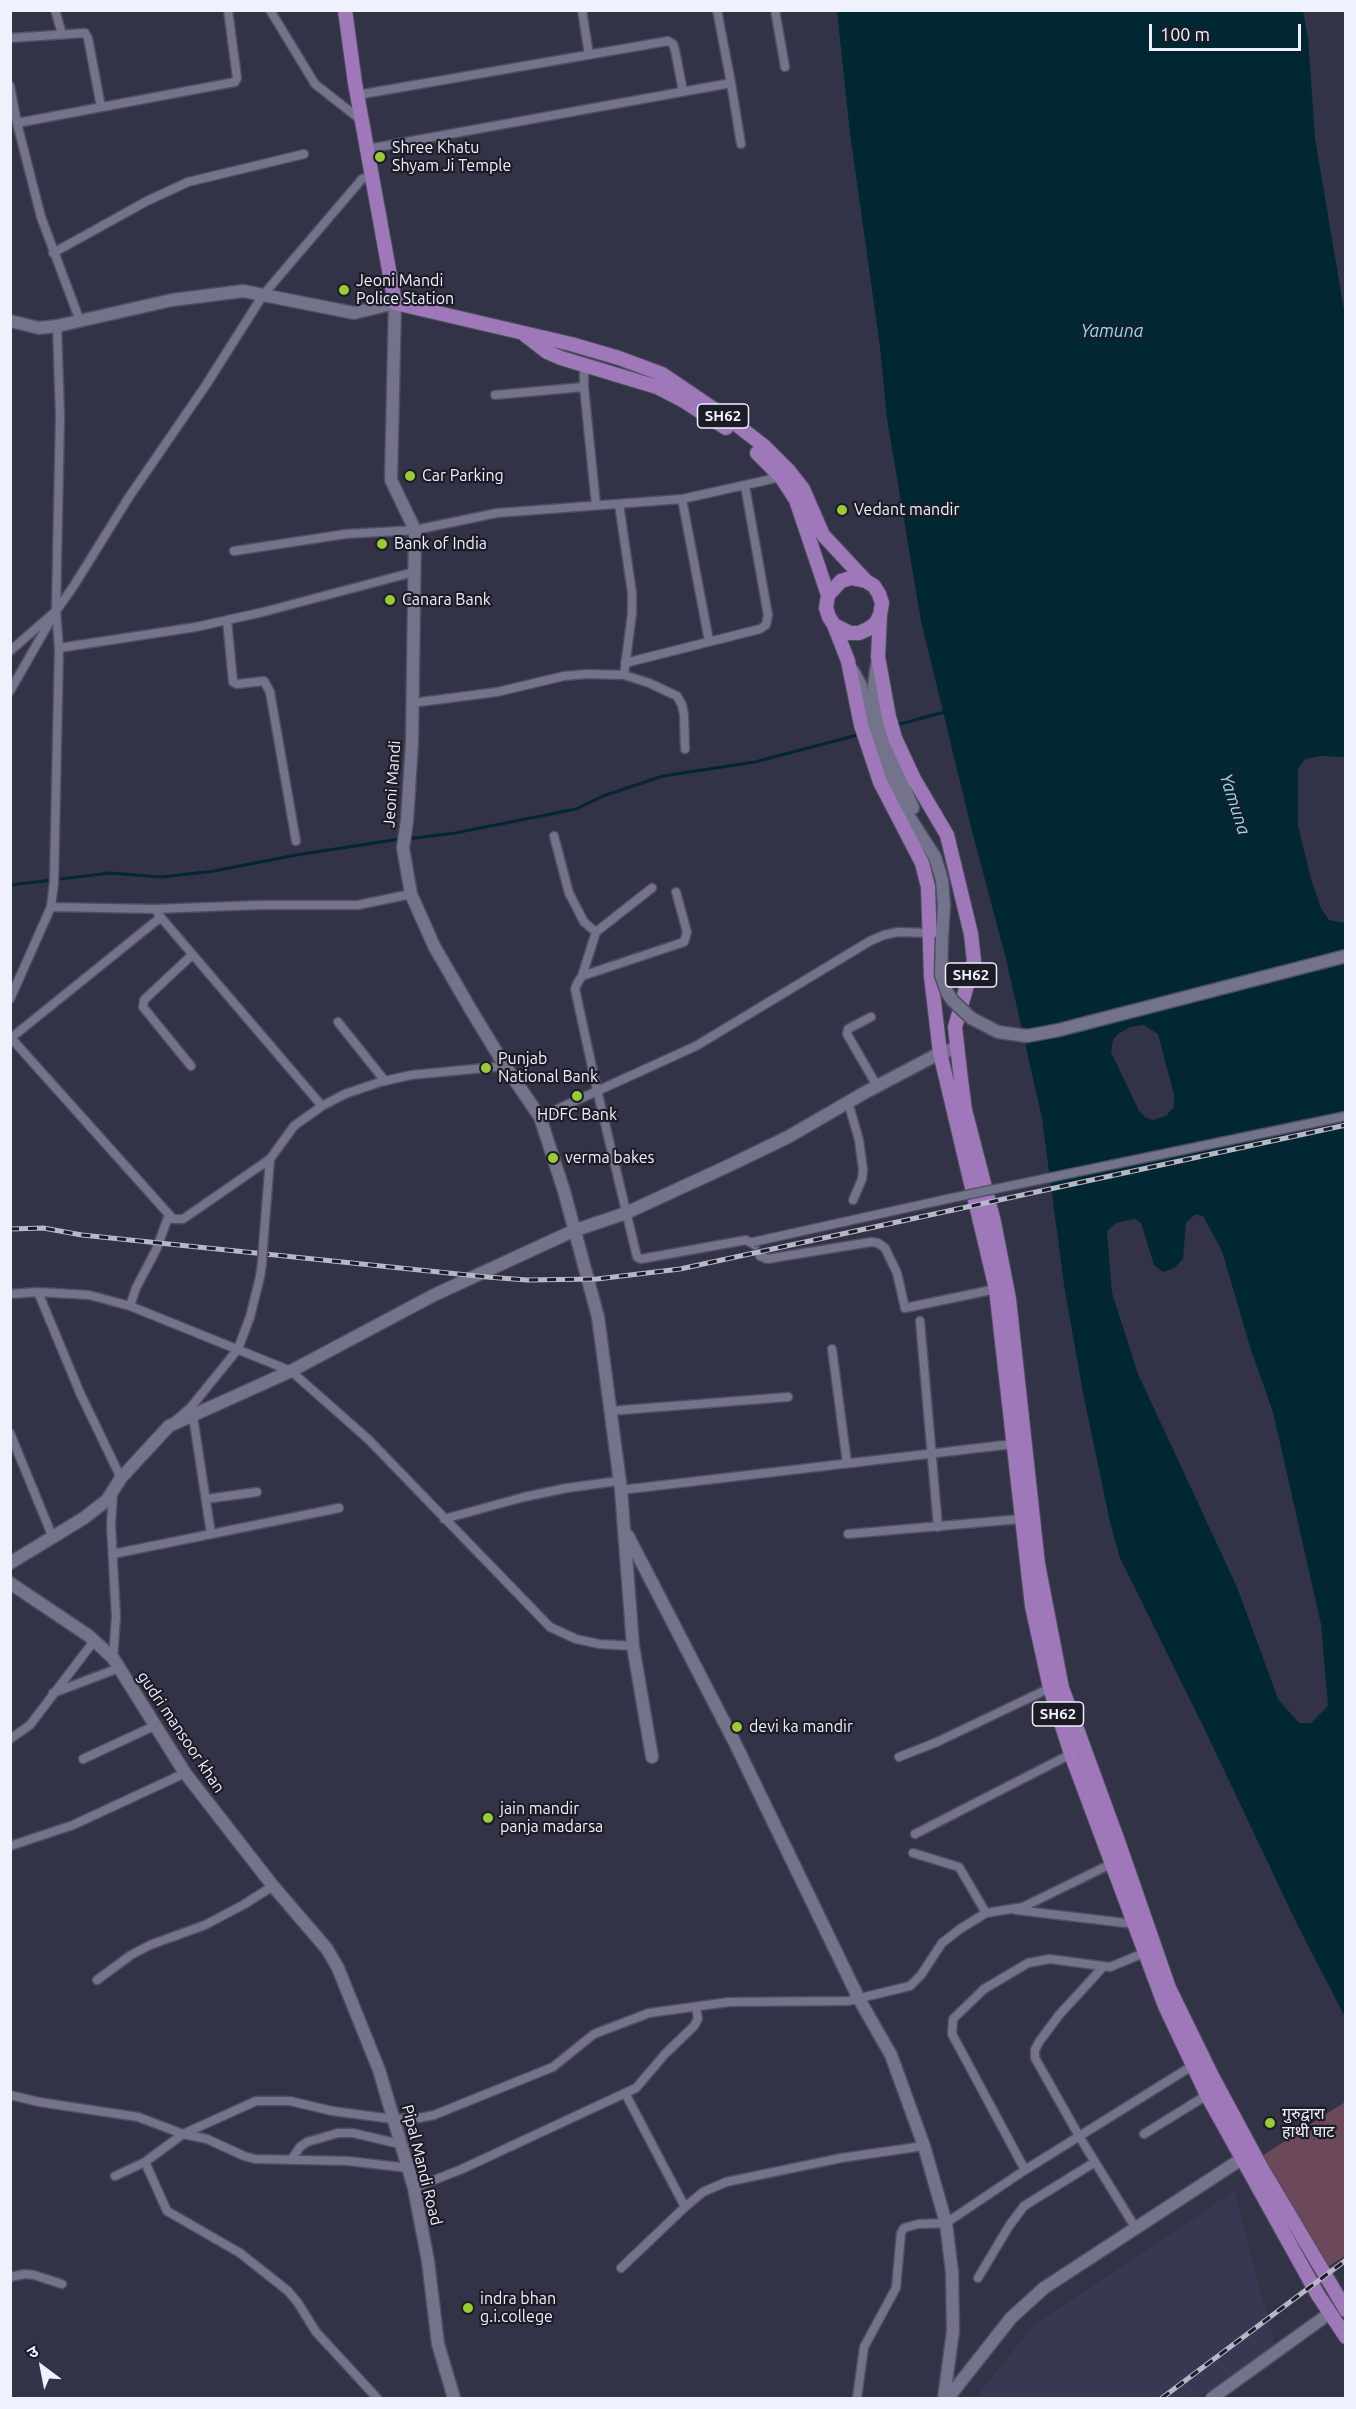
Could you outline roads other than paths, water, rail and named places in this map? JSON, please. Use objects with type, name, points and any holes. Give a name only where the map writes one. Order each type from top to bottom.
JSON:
[{"type":"main road","points":[[10,321],[39,328],[57,326],[172,300],[243,291],[354,314],[395,303],[357,95],[345,10]]},
{"type":"main road","name":"SH62","points":[[395,303],[521,332],[619,358],[662,374],[733,422],[764,446],[789,471],[803,489],[823,535],[866,581]]},
{"type":"main road","name":"Jeoni Mandi","points":[[395,303],[391,480],[415,530],[412,703],[407,821],[403,848],[411,894],[434,946],[505,1066],[540,1117],[564,1191],[598,1317],[625,1529],[633,1646],[652,1757]]},
{"type":"main road","name":"SH62","points":[[521,332],[547,352],[584,367],[657,387],[684,401],[740,438],[781,477],[796,500],[828,595]]},
{"type":"main road","points":[[851,578],[866,581],[874,586],[879,594],[882,603],[880,615],[876,623],[859,633],[850,633],[834,625],[826,608],[828,595],[841,581],[851,578]]},
{"type":"main road","name":"SH62","points":[[880,615],[874,721],[881,742],[914,779],[947,835],[971,934],[974,961],[967,992],[957,1016],[955,1027],[957,1048],[965,1110],[994,1222],[1009,1299],[1038,1564],[1062,1688],[1169,1988],[1198,2049],[1261,2168],[1346,2310]]},
{"type":"main road","name":"SH62","points":[[834,625],[881,742],[879,782],[922,863],[928,887],[936,935],[931,976],[940,1053],[996,1289],[1032,1606],[1050,1688],[1071,1754],[1113,1863],[1144,1953],[1192,2066],[1330,2313],[1346,2337]]},
{"type":"main road","points":[[881,742],[935,857],[942,880],[944,905],[936,935],[941,975],[946,992],[971,1018],[998,1032],[1026,1036],[1059,1030],[1346,956]]},
{"type":"main road","points":[[10,1563],[53,1538],[107,1500],[121,1478],[169,1426],[291,1371],[434,1295],[573,1231],[626,1213],[788,1137],[876,1086],[940,1053],[957,1048]]},
{"type":"main road","points":[[625,1529],[734,1741],[859,1999],[891,2055],[924,2146],[946,2223],[952,2272],[953,2331],[946,2398]]},
{"type":"main road","name":"gudri mansoor khan","points":[[11,1585],[94,1641],[116,1663],[185,1773],[273,1886],[327,1949]]},
{"type":"main road","name":"Pipal Mandi Road","points":[[327,1949],[338,1968],[379,2070],[414,2188],[428,2261],[438,2344],[454,2398]]},
{"type":"main road","points":[[946,2398],[1019,2310],[1044,2288],[1243,2158]]},
{"type":"main road","points":[[1212,2398],[1330,2313]]},
{"type":"street","points":[[55,10],[62,34]]},
{"type":"street","points":[[17,123],[235,82],[237,78],[228,10]]},
{"type":"street","points":[[270,10],[315,84],[362,121]]},
{"type":"street","points":[[582,10],[589,55]]},
{"type":"street","points":[[717,10],[741,144]]},
{"type":"street","points":[[775,10],[785,67]]},
{"type":"street","points":[[10,38],[80,32],[87,35],[100,107]]},
{"type":"street","points":[[357,95],[668,41],[673,44],[675,50],[683,91]]},
{"type":"street","points":[[367,149],[731,83]]},
{"type":"street","points":[[10,86],[32,185],[53,253],[80,321]]},
{"type":"street","points":[[53,253],[147,201],[188,182],[304,154]]},
{"type":"street","points":[[10,691],[56,611],[263,295],[362,179],[372,177]]},
{"type":"street","points":[[10,999],[51,907],[54,878],[59,648],[56,611],[60,416],[57,326]]},
{"type":"street","points":[[584,367],[596,505]]},
{"type":"street","points":[[495,395],[584,387]]},
{"type":"street","points":[[234,551],[346,534],[415,530],[497,513],[682,499],[781,477]]},
{"type":"street","points":[[625,663],[760,629],[766,625],[768,620],[745,486]]},
{"type":"street","points":[[682,499],[710,641]]},
{"type":"street","points":[[619,504],[632,593],[632,613],[624,675]]},
{"type":"street","points":[[59,648],[227,620],[414,572]]},
{"type":"street","points":[[10,651],[56,611]]},
{"type":"street","points":[[227,620],[233,682],[237,684],[264,681],[270,692],[296,841]]},
{"type":"street","points":[[412,703],[497,692],[564,676],[624,675],[660,687],[677,696],[684,715],[685,749]]},
{"type":"street","points":[[555,836],[569,892],[584,922],[596,932]]},
{"type":"street","points":[[651,888],[596,932],[582,976],[575,988],[634,1251],[641,1259],[746,1239],[754,1243],[947,1199],[1346,1116]]},
{"type":"street","points":[[582,976],[684,942],[687,932],[676,892]]},
{"type":"street","points":[[51,907],[154,909],[358,904],[411,894]]},
{"type":"street","points":[[154,909],[322,1106]]},
{"type":"street","points":[[161,917],[11,1038],[169,1215],[178,1220],[183,1219],[270,1159],[288,1131],[322,1106],[345,1094],[411,1075],[505,1066]]},
{"type":"street","points":[[540,1117],[696,1046],[870,941],[898,932],[936,935]]},
{"type":"street","points":[[191,1066],[143,1007],[144,1000],[192,955]]},
{"type":"street","points":[[871,1017],[848,1029],[847,1034],[876,1086]]},
{"type":"street","points":[[338,1022],[385,1081]]},
{"type":"street","points":[[848,1102],[859,1140],[863,1170],[862,1179],[853,1200]]},
{"type":"street","points":[[169,1426],[190,1407],[238,1349],[250,1317],[260,1277],[270,1159]]},
{"type":"street","points":[[130,1306],[136,1288],[156,1250],[169,1215]]},
{"type":"street","points":[[760,1256],[767,1259],[870,1242],[879,1243],[885,1248],[897,1273],[905,1308],[996,1289]]},
{"type":"street","points":[[38,1292],[80,1393],[121,1478]]},
{"type":"street","points":[[10,1294],[38,1292],[89,1295],[130,1306],[291,1371],[351,1423],[550,1627],[576,1639],[599,1644],[633,1646]]},
{"type":"street","points":[[920,1321],[938,1527]]},
{"type":"street","points":[[832,1349],[847,1463]]},
{"type":"street","points":[[609,1411],[788,1397]]},
{"type":"street","points":[[193,1416],[211,1534]]},
{"type":"street","points":[[10,1433],[53,1538]]},
{"type":"street","points":[[444,1520],[524,1497],[567,1488],[620,1486],[1013,1444]]},
{"type":"street","points":[[53,1693],[116,1663],[111,1525],[113,1489]]},
{"type":"street","points":[[206,1499],[257,1492]]},
{"type":"street","points":[[112,1554],[339,1508]]},
{"type":"street","points":[[848,1534],[1021,1519]]},
{"type":"street","points":[[10,1739],[30,1725],[94,1641]]},
{"type":"street","points":[[899,1757],[937,1742],[1050,1688]]},
{"type":"street","points":[[83,1759],[154,1726]]},
{"type":"street","points":[[915,1834],[1071,1754]]},
{"type":"street","points":[[10,1846],[73,1825],[185,1773]]},
{"type":"street","points":[[914,1853],[959,1867],[986,1913]]},
{"type":"street","points":[[1016,1910],[1113,1863]]},
{"type":"street","points":[[97,1980],[131,1955],[150,1945],[205,1924],[243,1905],[273,1886]]},
{"type":"street","points":[[115,2176],[145,2162],[183,2134],[244,2106],[272,2099],[393,2119],[434,2115],[553,2067],[584,2040],[609,2026],[649,2013],[729,2002],[859,1999],[910,1986],[921,1975],[942,1943],[986,1913],[1016,1910],[1134,1924]]},
{"type":"street","points":[[1024,2170],[952,2034],[953,2019],[984,1989],[1028,1963],[1050,1959],[1103,1967],[1117,1965],[1144,1953]]},
{"type":"street","points":[[1103,1967],[1059,2015],[1035,2050],[1035,2058],[1079,2136],[1135,2227]]},
{"type":"street","points":[[414,2188],[462,2169],[641,2084],[665,2054],[694,2026],[698,2019],[696,2007]]},
{"type":"street","points":[[857,2398],[864,2347],[896,2288],[901,2233],[904,2228],[946,2223],[1024,2170],[1192,2066]]},
{"type":"street","points":[[625,2093],[684,2207]]},
{"type":"street","points":[[10,2095],[39,2102],[138,2117],[183,2134],[207,2139],[255,2159],[348,2161],[408,2168]]},
{"type":"street","points":[[1144,2134],[1207,2095]]},
{"type":"street","points":[[291,2160],[307,2142],[338,2133],[353,2133],[400,2144]]},
{"type":"street","points":[[621,2268],[684,2207],[703,2192],[726,2182],[841,2158],[924,2146]]},
{"type":"street","points":[[145,2162],[167,2211],[240,2253],[288,2291],[316,2332],[377,2398]]},
{"type":"street","points":[[978,2278],[1009,2226],[1024,2206],[1095,2162]]},
{"type":"street","points":[[10,2277],[34,2275],[62,2284]]},
{"type":"water","name":"Yamuna","points":[[837,11],[1303,11],[1308,38],[1315,138],[1346,322],[1345,757],[1320,756],[1305,759],[1298,769],[1298,826],[1311,879],[1321,908],[1329,920],[1346,923],[1345,2017],[1297,1924],[1120,1558],[1110,1522],[1083,1393],[1064,1285],[1042,1118],[1006,959],[921,621],[887,419],[880,347],[850,133]],"holes":[[[1144,1025],[1158,1034],[1174,1095],[1174,1107],[1166,1116],[1153,1120],[1146,1118],[1139,1111],[1111,1052],[1113,1040],[1118,1034],[1130,1027]],[[1196,1214],[1203,1216],[1222,1251],[1251,1350],[1273,1412],[1321,1624],[1328,1706],[1311,1723],[1299,1723],[1278,1699],[1237,1587],[1138,1374],[1112,1293],[1107,1231],[1116,1223],[1135,1219],[1141,1223],[1154,1265],[1163,1272],[1174,1268],[1183,1259],[1186,1222]]]},
{"type":"waterway","points":[[896,725],[945,712]]},
{"type":"waterway","points":[[407,839],[455,833],[576,809],[603,796],[663,776],[755,762],[861,734]]},
{"type":"waterway","points":[[10,885],[110,873],[162,877],[214,871],[296,855],[400,839]]},
{"type":"railway","points":[[10,1229],[43,1228],[82,1235],[487,1277],[527,1280],[597,1279],[680,1269],[1346,1125]]},
{"type":"railway","points":[[1162,2398],[1346,2260]]},
{"type":"place","name":"Shree Khatu Shyam Ji Temple","points":[[380,157]]},
{"type":"place","name":"Jeoni Mandi Police Station","points":[[344,290]]},
{"type":"place","name":"Car Parking","points":[[410,476]]},
{"type":"place","name":"Vedant mandir","points":[[842,510]]},
{"type":"place","name":"Bank of India","points":[[382,544]]},
{"type":"place","name":"Canara Bank","points":[[390,600]]},
{"type":"place","name":"Punjab National Bank","points":[[486,1068]]},
{"type":"place","name":"HDFC Bank","points":[[577,1096]]},
{"type":"place","name":"verma bakes","points":[[553,1158]]},
{"type":"place","name":"devi ka mandir","points":[[737,1727]]},
{"type":"place","name":"jain mandir panja madarsa","points":[[488,1818]]},
{"type":"place","name":"गुरुद्वारा हाथी घाट","points":[[1270,2123]]},
{"type":"place","name":"indra bhan g.i.college","points":[[468,2308]]}]
